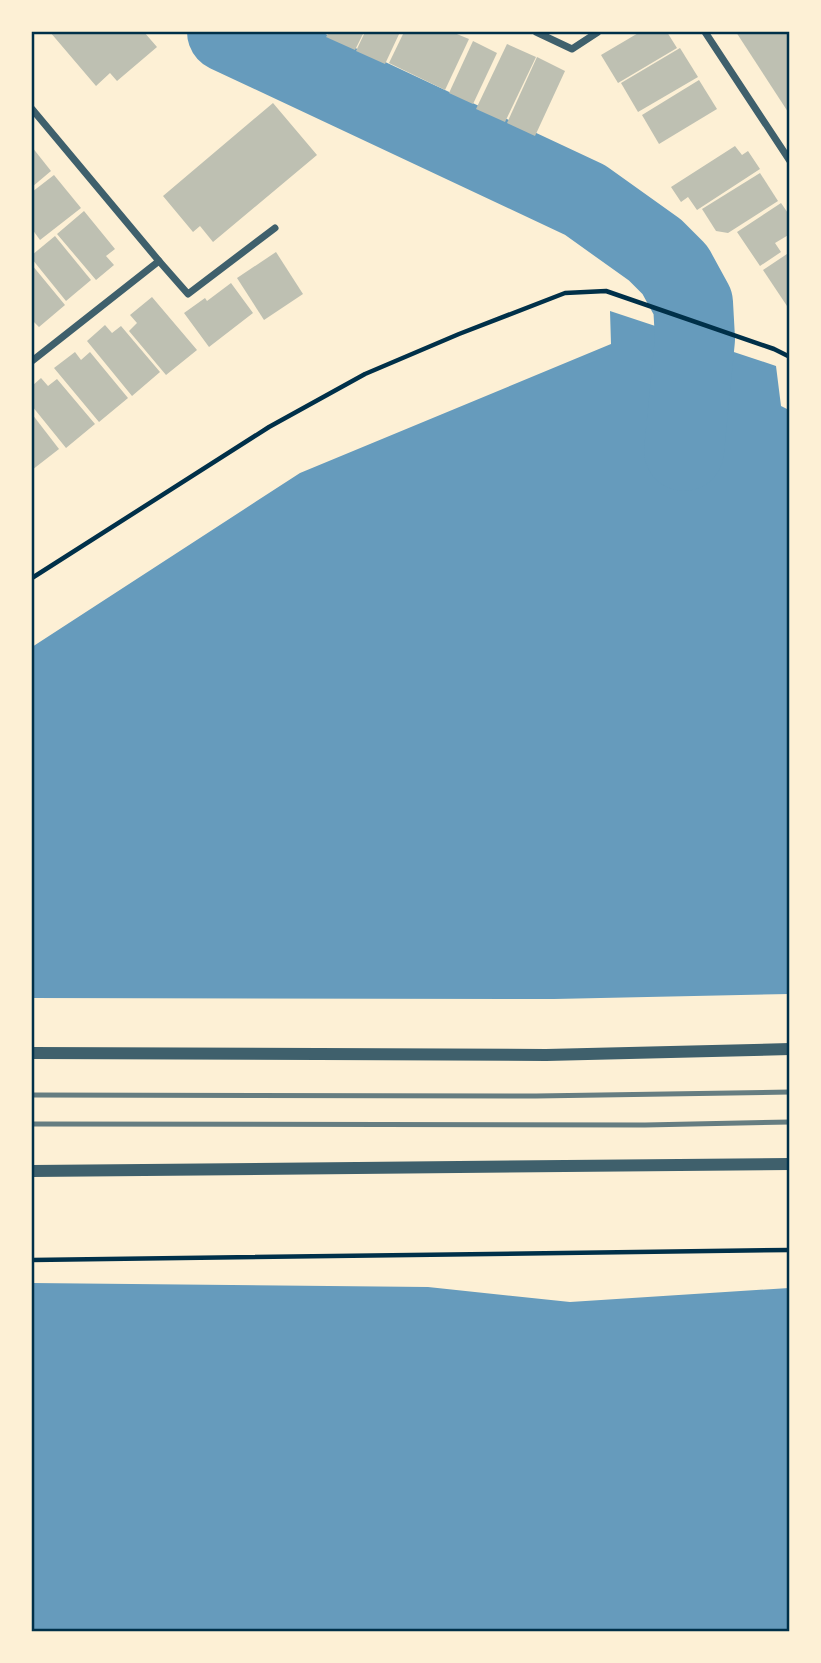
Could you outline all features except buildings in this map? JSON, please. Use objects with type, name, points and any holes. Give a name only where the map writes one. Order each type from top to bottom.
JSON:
[{"type":"street","points":[[536,32],[572,49],[598,32]]},
{"type":"street","points":[[705,32],[789,161]]},
{"type":"street","points":[[32,109],[188,294],[275,228]]},
{"type":"street","points":[[32,361],[159,261]]},
{"type":"street","points":[[32,1053],[546,1055],[789,1049]]},
{"type":"street","points":[[32,1171],[789,1164]]},
{"type":"path","points":[[32,578],[268,427],[365,374],[458,334],[565,293],[606,291],[774,349],[789,357]]},
{"type":"path","points":[[32,1259],[789,1250]]},
{"type":"water","points":[[610,311],[776,366],[781,406],[789,410],[789,994],[554,999],[32,998],[32,647],[300,473],[611,344]]},
{"type":"water","points":[[32,1283],[428,1287],[570,1302],[789,1288],[789,1631],[32,1631]]},
{"type":"waterway","points":[[227,32],[585,200],[655,250],[675,270],[693,303],[695,339],[684,451]]},
{"type":"railway","points":[[32,1095],[536,1096],[790,1092]]},
{"type":"railway","points":[[32,1124],[645,1125],[790,1122]]}]
